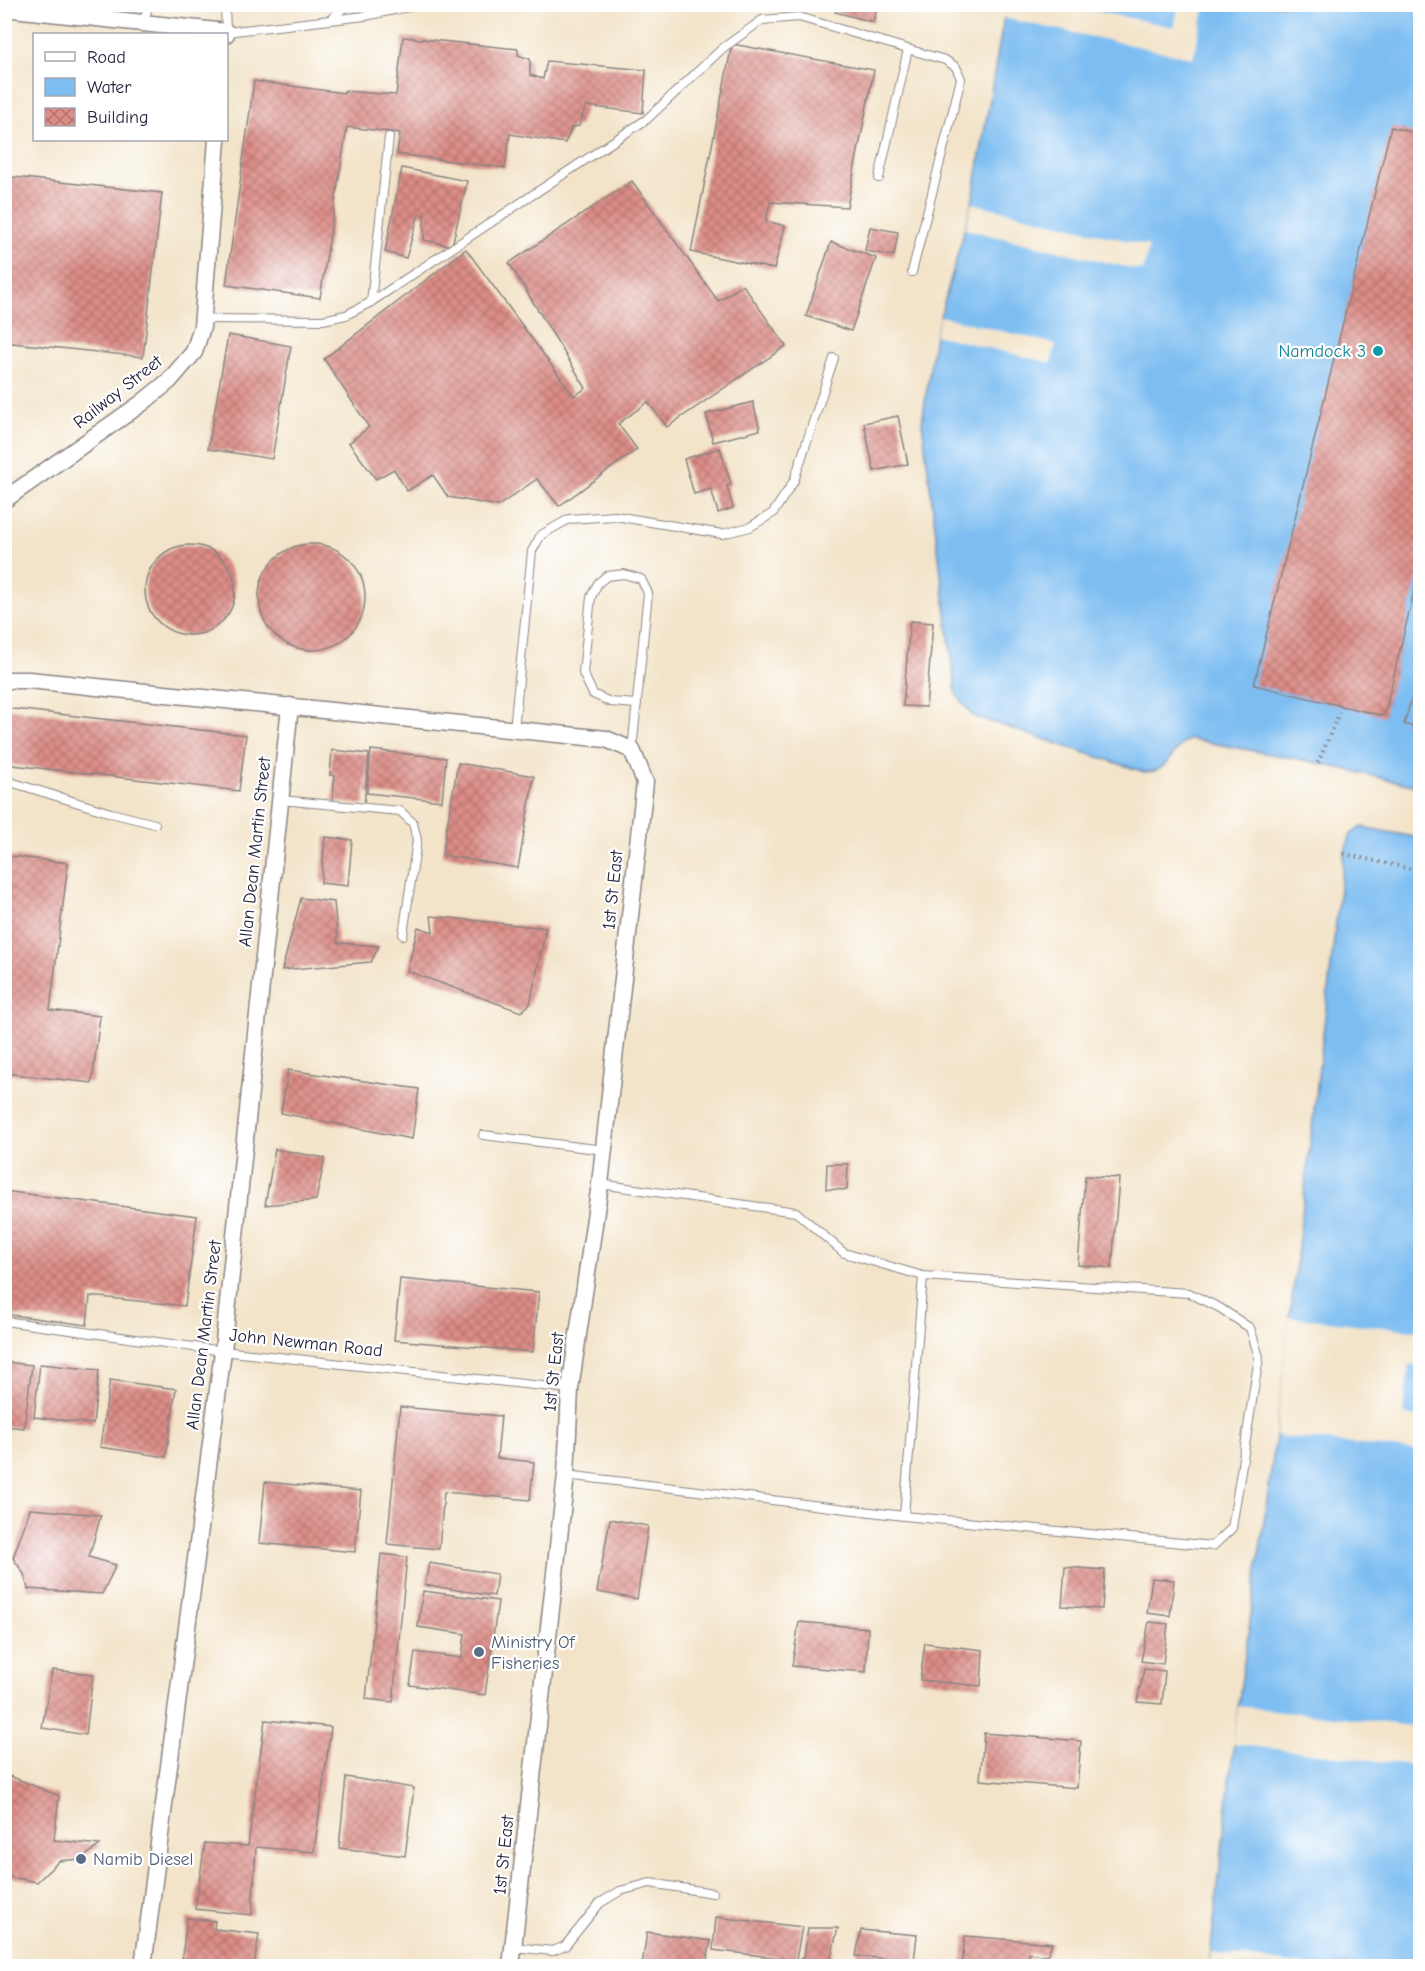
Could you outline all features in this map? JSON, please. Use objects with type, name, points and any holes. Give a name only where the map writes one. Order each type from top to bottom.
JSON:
[{"type":"street","points":[[10,7],[226,33]]},
{"type":"street","name":"Railway Street","points":[[4,500],[142,403],[169,381],[194,352],[203,319],[218,141]]},
{"type":"street","points":[[4,681],[29,680],[606,739],[632,750]]},
{"type":"street","name":"Allan Dean Martin Street","points":[[143,1966],[223,1351],[290,706]]},
{"type":"street","name":"1st St East","points":[[511,1966],[566,1475],[570,1389],[600,1184],[645,782],[632,750]]},
{"type":"lane","points":[[143,24],[148,4]]},
{"type":"lane","points":[[225,4],[226,33],[365,16],[422,4]]},
{"type":"lane","points":[[330,20],[348,4]]},
{"type":"lane","points":[[203,319],[324,320],[346,315],[371,302],[647,119],[723,48],[762,20],[799,17],[945,60],[956,67],[961,79],[912,272]]},
{"type":"lane","points":[[879,178],[908,50]]},
{"type":"lane","points":[[371,302],[389,137]]},
{"type":"lane","points":[[514,729],[532,551],[541,536],[569,519],[615,516],[722,534],[750,527],[773,513],[794,481],[834,358]]},
{"type":"lane","points":[[632,750],[637,704],[648,593],[641,579],[624,573],[607,576],[598,583],[591,597],[583,673],[593,694],[610,702],[637,704]]},
{"type":"lane","points":[[4,815],[7,780],[154,824]]},
{"type":"lane","points":[[280,800],[400,811],[412,824],[417,840],[403,935]]},
{"type":"lane","points":[[483,1135],[604,1150]]},
{"type":"lane","points":[[566,1475],[904,1516],[1214,1546],[1232,1528],[1259,1357],[1250,1328],[1220,1308],[1189,1293],[923,1276],[844,1253],[796,1212],[600,1184]]},
{"type":"lane","points":[[904,1516],[923,1276]]},
{"type":"lane","name":"John Newman Road","points":[[4,1321],[223,1351],[570,1389]]},
{"type":"lane","points":[[513,1947],[553,1951],[565,1946],[600,1903],[620,1891],[650,1883],[713,1893]]},
{"type":"path","points":[[1318,763],[1342,706]]},
{"type":"path","points":[[1344,854],[1420,871]]},
{"type":"water","points":[[1006,5],[1420,5],[1420,787],[1318,763],[1190,739],[1183,743],[1160,769],[1144,772],[973,716],[956,694],[922,422],[935,335],[972,203]]},
{"type":"water","points":[[1362,827],[1420,838],[1420,1966],[1209,1966],[1238,1706],[1276,1436],[1344,854],[1351,834]]},
{"type":"pier","points":[[1006,5],[1065,5],[1174,27],[1179,5],[1205,5],[1193,58],[1003,18]]},
{"type":"pier","points":[[972,203],[1149,246],[1143,271],[965,229]]},
{"type":"pier","points":[[940,316],[1056,344],[1051,363],[935,335]]},
{"type":"pier","points":[[1289,1317],[1420,1331],[1420,1366],[1409,1365],[1403,1415],[1420,1417],[1420,1451],[1276,1436]]},
{"type":"pier","points":[[1238,1706],[1420,1727],[1420,1766],[1233,1744]]},
{"type":"pier","points":[[1211,1953],[1314,1966],[1209,1966]]},
{"type":"building","points":[[836,4],[868,4],[877,7],[873,22],[835,12]]},
{"type":"building","points":[[403,37],[518,49],[518,55],[530,59],[530,75],[543,79],[547,61],[646,70],[643,113],[586,106],[579,126],[572,127],[565,143],[510,134],[505,168],[397,154],[400,133],[347,127],[320,298],[226,285],[254,81],[344,93],[344,91],[396,95]]},
{"type":"building","points":[[732,44],[874,70],[847,207],[770,202],[766,221],[785,226],[774,269],[691,252]]},
{"type":"building","name":"Namdock 3","points":[[1391,127],[1420,134],[1420,567],[1384,716],[1254,685]]},
{"type":"building","points":[[402,168],[467,181],[452,246],[424,240],[424,215],[419,214],[406,258],[385,252]]},
{"type":"building","points":[[4,176],[162,193],[143,357],[4,342]]},
{"type":"building","points":[[632,181],[718,301],[743,285],[786,346],[667,427],[648,402],[618,424],[637,449],[559,506],[537,479],[498,506],[448,497],[433,475],[407,491],[394,469],[376,479],[349,443],[369,427],[324,359],[466,249],[574,396],[586,388],[509,263]]},
{"type":"building","points":[[870,227],[898,232],[894,256],[865,251]]},
{"type":"building","points":[[831,242],[876,258],[851,331],[806,316]]},
{"type":"building","points":[[228,335],[291,346],[272,459],[208,449]]},
{"type":"building","points":[[753,402],[760,430],[713,442],[706,414]]},
{"type":"building","points":[[898,416],[908,464],[874,471],[864,423]]},
{"type":"building","points":[[720,448],[731,484],[727,486],[733,508],[718,513],[711,489],[694,494],[684,459]]},
{"type":"building","points":[[312,544],[332,548],[349,560],[361,577],[365,597],[361,617],[349,634],[332,646],[312,650],[292,646],[275,634],[263,617],[259,597],[263,577],[275,560],[292,548]]},
{"type":"building","points":[[190,545],[207,549],[222,558],[231,573],[235,590],[231,607],[222,622],[207,631],[190,635],[173,631],[158,622],[149,607],[145,590],[149,573],[158,558],[173,549]]},
{"type":"building","points":[[910,621],[933,623],[926,707],[903,706]]},
{"type":"building","points":[[1420,671],[1420,729],[1404,724]]},
{"type":"building","points":[[4,708],[246,735],[239,791],[4,764]]},
{"type":"building","points":[[332,750],[369,754],[364,805],[332,801],[335,776],[330,775]]},
{"type":"building","points":[[371,750],[446,758],[442,801],[367,793]]},
{"type":"building","points":[[458,763],[534,776],[518,868],[442,855]]},
{"type":"building","points":[[325,837],[352,840],[348,886],[321,883]]},
{"type":"building","points":[[10,856],[68,863],[50,1010],[100,1016],[92,1083],[4,1073],[4,898]]},
{"type":"building","points":[[301,898],[334,902],[338,943],[379,946],[371,962],[282,970]]},
{"type":"building","points":[[431,916],[546,928],[530,1004],[521,1012],[407,971],[418,927],[433,932]]},
{"type":"building","points":[[288,1070],[419,1089],[412,1139],[281,1113]]},
{"type":"building","points":[[275,1149],[325,1158],[316,1200],[265,1205]]},
{"type":"building","points":[[827,1164],[848,1164],[847,1190],[826,1189]]},
{"type":"building","points":[[1085,1176],[1119,1178],[1112,1268],[1078,1265]]},
{"type":"building","points":[[4,1191],[197,1216],[185,1306],[90,1296],[87,1325],[4,1314]]},
{"type":"building","points":[[400,1279],[539,1292],[533,1352],[394,1340]]},
{"type":"building","points":[[4,1362],[32,1365],[24,1428],[4,1426]]},
{"type":"building","points":[[40,1364],[99,1370],[93,1424],[34,1417]]},
{"type":"building","points":[[110,1380],[176,1389],[166,1457],[100,1447]]},
{"type":"building","points":[[400,1407],[501,1416],[497,1458],[534,1462],[530,1500],[444,1492],[439,1549],[387,1544]]},
{"type":"building","points":[[265,1482],[361,1491],[355,1552],[259,1543]]},
{"type":"building","points":[[30,1509],[101,1515],[89,1557],[116,1565],[102,1594],[28,1589],[24,1574],[13,1558]]},
{"type":"building","points":[[610,1519],[648,1526],[637,1599],[597,1592]]},
{"type":"building","points":[[381,1554],[407,1557],[393,1702],[366,1699]]},
{"type":"building","points":[[429,1563],[497,1574],[494,1596],[425,1585]]},
{"type":"building","points":[[1065,1567],[1105,1570],[1102,1609],[1062,1606]]},
{"type":"building","points":[[1152,1578],[1174,1580],[1170,1616],[1147,1613]]},
{"type":"building","points":[[423,1591],[498,1601],[485,1695],[410,1685],[415,1652],[462,1658],[465,1634],[418,1627]]},
{"type":"building","points":[[799,1622],[868,1628],[866,1672],[792,1666]]},
{"type":"building","points":[[1149,1622],[1168,1624],[1163,1664],[1141,1661]]},
{"type":"building","points":[[925,1643],[983,1650],[981,1686],[920,1680]]},
{"type":"building","points":[[1144,1669],[1165,1671],[1162,1704],[1137,1702]]},
{"type":"building","points":[[52,1670],[93,1674],[86,1735],[42,1728]]},
{"type":"building","points":[[265,1720],[331,1727],[314,1852],[256,1847],[252,1915],[195,1909],[205,1843],[248,1846]]},
{"type":"building","points":[[984,1733],[1081,1741],[1077,1788],[980,1780]]},
{"type":"building","points":[[10,1776],[59,1796],[54,1840],[100,1845],[81,1859],[59,1861],[37,1882],[4,1876],[4,1811]]},
{"type":"building","points":[[346,1777],[414,1788],[405,1856],[339,1848]]},
{"type":"building","points":[[716,1917],[802,1927],[796,1960],[713,1950]]},
{"type":"building","points":[[187,1918],[215,1921],[214,1929],[259,1934],[254,1966],[181,1966]]},
{"type":"building","points":[[808,1928],[838,1928],[830,1961],[823,1961],[823,1966],[796,1966],[801,1958],[804,1958]]},
{"type":"building","points":[[861,1930],[917,1935],[914,1961],[856,1956]]},
{"type":"building","points":[[647,1932],[711,1941],[707,1960],[703,1966],[642,1966]]},
{"type":"building","points":[[965,1936],[1052,1943],[1047,1956],[1029,1953],[1028,1966],[962,1966]]},
{"type":"place","name":"Namdock 3","points":[[1378,351]]},
{"type":"place","name":"Ministry Of Fisheries","points":[[479,1652]]},
{"type":"place","name":"Namib Diesel","points":[[81,1859]]}]
